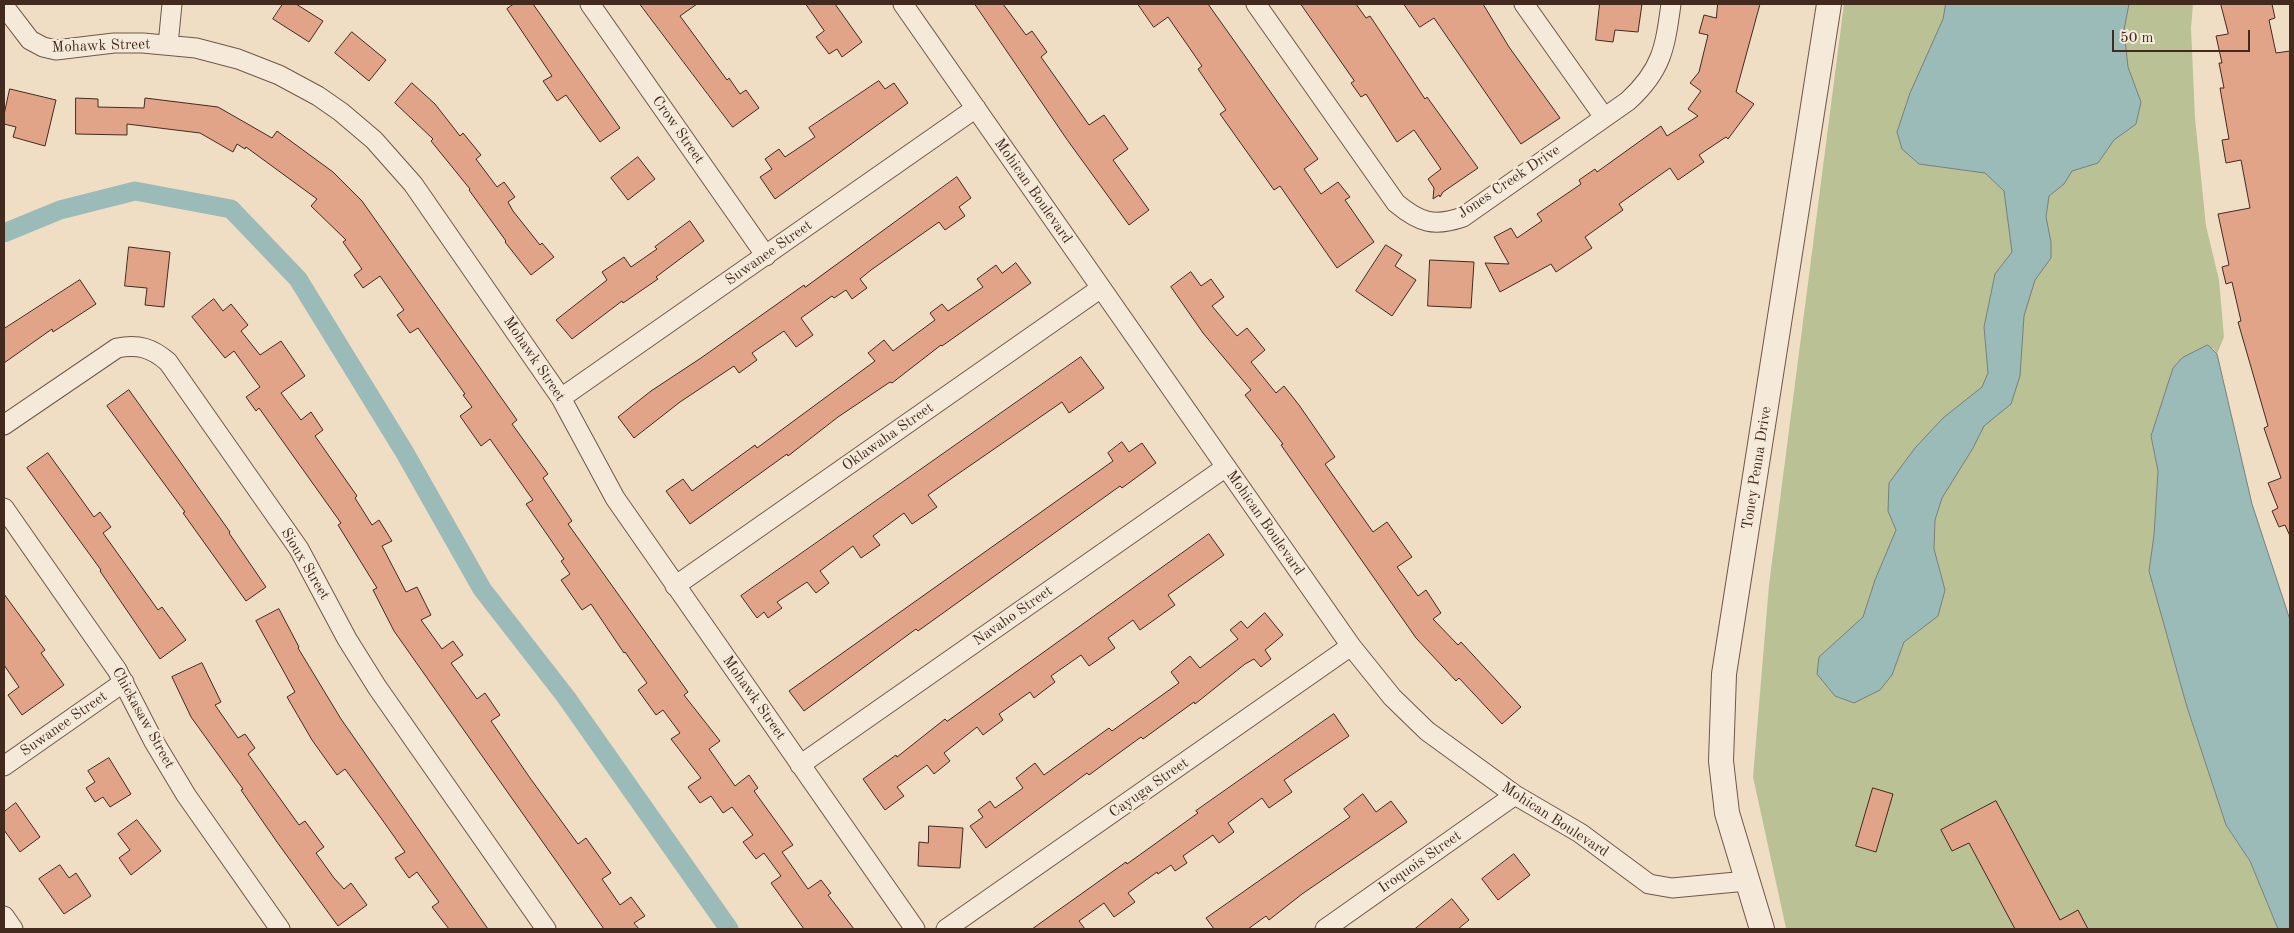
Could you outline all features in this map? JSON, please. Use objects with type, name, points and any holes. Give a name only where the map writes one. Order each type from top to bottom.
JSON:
[{"type":"street","points":[[168,44],[172,4]]},
{"type":"street","name":"Crow Street","points":[[590,4],[766,256]]},
{"type":"street","name":"Mohican Boulevard","points":[[903,4],[1351,646],[1392,697],[1427,731],[1515,795],[1580,833],[1649,884],[1672,888],[1748,881]]},
{"type":"street","name":"Jones Creek Drive","points":[[1256,4],[1396,203],[1411,215],[1427,222],[1445,223],[1463,217],[1630,99],[1644,87],[1657,68],[1666,39],[1671,4]]},
{"type":"street","points":[[1524,4],[1604,117]]},
{"type":"street","name":"Toney Penna Drive","points":[[1762,929],[1726,813],[1721,761],[1721,708],[1724,674],[1829,4]]},
{"type":"street","name":"Mohawk Street","points":[[4,6],[25,35],[42,47],[56,50],[114,43],[168,44],[196,48],[238,59],[279,75],[318,96],[364,130],[395,161],[413,184],[561,398],[615,498],[915,929]]},
{"type":"street","name":"Suwanee Street","points":[[561,398],[976,108]]},
{"type":"street","name":"Oklawaha Street","points":[[675,586],[1101,288]]},
{"type":"street","name":"Sioux Street","points":[[4,425],[117,348],[131,345],[145,347],[158,353],[168,362],[299,549],[347,639],[377,687],[546,929]]},
{"type":"street","name":"Navaho Street","points":[[800,765],[1226,467]]},
{"type":"street","name":"Chickasaw Street","points":[[4,508],[124,682],[153,740],[186,795],[280,929]]},
{"type":"street","name":"Cayuga Street","points":[[946,929],[1351,646]]},
{"type":"street","name":"Suwanee Street","points":[[4,766],[124,682]]},
{"type":"street","name":"Iroquois Street","points":[[1325,929],[1515,795]]},
{"type":"street","points":[[4,916],[13,929]]},
{"type":"green space","points":[[1844,4],[2193,4],[2191,28],[2195,118],[2206,226],[2219,280],[2224,337],[2217,354],[2213,348],[2162,404],[2151,436],[2158,471],[2154,535],[2149,571],[2187,707],[2226,825],[2250,861],[2278,929],[1786,928],[1753,777],[1769,585]]},
{"type":"water","points":[[1946,4],[2129,4],[2124,30],[2128,67],[2141,102],[2136,124],[2114,140],[2098,163],[2072,171],[2064,184],[2049,196],[2046,217],[2051,242],[2051,258],[2035,280],[2024,316],[2020,376],[2011,404],[1984,426],[1973,448],[1942,498],[1935,520],[1934,549],[1945,590],[1938,616],[1904,642],[1892,675],[1880,690],[1854,703],[1835,696],[1817,674],[1819,657],[1863,617],[1875,580],[1896,530],[1888,511],[1889,483],[1915,448],[1943,418],[1982,387],[1988,373],[1984,327],[1995,274],[2012,252],[2004,191],[1985,173],[1919,164],[1902,149],[1897,132],[1910,93],[1943,19]]},
{"type":"water","points":[[2208,345],[2217,354],[2252,504],[2290,620],[2290,929],[2278,929],[2250,861],[2226,825],[2187,707],[2149,571],[2154,535],[2158,471],[2151,436],[2173,368],[2182,358]]},
{"type":"building","points":[[283,4],[296,4],[323,21],[309,42],[273,19]]},
{"type":"building","points":[[514,4],[533,4],[620,128],[600,142],[566,95],[557,101],[543,81],[552,76],[507,9]]},
{"type":"building","points":[[640,4],[697,4],[680,16],[727,80],[729,78],[740,94],[746,90],[759,108],[733,127]]},
{"type":"building","points":[[806,4],[835,4],[862,42],[842,57],[837,49],[829,54],[816,37],[824,31]]},
{"type":"building","points":[[975,4],[1003,4],[1026,35],[1032,31],[1047,52],[1041,57],[1089,125],[1104,115],[1128,149],[1113,160],[1149,210],[1129,225],[1068,141]]},
{"type":"building","points":[[1138,4],[1208,4],[1318,159],[1304,169],[1321,194],[1338,182],[1350,197],[1345,200],[1374,242],[1337,268],[1280,186],[1274,190],[1220,114],[1226,110],[1198,69],[1202,66],[1168,17],[1154,27]]},
{"type":"building","points":[[1301,4],[1356,4],[1366,18],[1370,16],[1425,99],[1427,97],[1478,168],[1443,192],[1440,197],[1439,195],[1433,199],[1434,188],[1428,179],[1441,169],[1414,130],[1397,142],[1366,94],[1361,97],[1351,83],[1354,81]]},
{"type":"building","points":[[1404,4],[1483,4],[1509,47],[1560,118],[1521,144],[1434,18],[1420,27]]},
{"type":"building","points":[[1600,4],[1642,4],[1638,32],[1615,30],[1613,42],[1596,40]]},
{"type":"building","points":[[1718,4],[1760,4],[1736,92],[1754,104],[1728,139],[1726,137],[1699,155],[1704,162],[1678,180],[1670,168],[1619,204],[1623,210],[1585,237],[1592,248],[1556,272],[1551,264],[1500,292],[1485,263],[1509,264],[1494,237],[1511,228],[1517,238],[1542,221],[1537,214],[1581,184],[1579,180],[1595,169],[1597,172],[1661,126],[1667,136],[1698,116],[1688,109],[1701,91],[1690,83],[1699,72],[1708,35],[1699,33],[1704,15],[1716,18]]},
{"type":"building","points":[[2221,4],[2272,4],[2275,18],[2269,20],[2276,53],[2290,51],[2290,536],[2285,525],[2279,527],[2272,511],[2278,508],[2268,483],[2281,478],[2264,428],[2268,426],[2238,322],[2241,321],[2232,282],[2226,284],[2222,267],[2229,265],[2218,214],[2250,208],[2241,160],[2226,163],[2222,140],[2229,139],[2220,88],[2224,88],[2219,63],[2222,63],[2216,36],[2228,34]]},
{"type":"building","points":[[352,32],[386,60],[369,81],[335,53]]},
{"type":"building","points":[[879,81],[885,89],[894,83],[908,103],[775,199],[760,177],[772,169],[765,159],[779,149],[785,157],[815,137],[809,128]]},
{"type":"building","points":[[412,83],[435,104],[460,136],[463,133],[481,155],[476,159],[497,187],[504,182],[515,197],[508,202],[513,211],[540,245],[542,243],[554,257],[531,275],[505,242],[470,189],[431,141],[433,139],[395,103]]},
{"type":"building","points":[[10,89],[56,100],[45,146],[13,137],[16,127],[4,124],[4,115]]},
{"type":"building","points":[[76,98],[98,99],[98,107],[144,108],[145,98],[218,107],[272,138],[277,131],[333,172],[362,201],[517,420],[512,424],[548,474],[543,478],[572,521],[568,524],[688,692],[684,695],[720,741],[709,749],[735,786],[749,775],[758,788],[754,791],[793,845],[782,852],[808,889],[821,880],[831,893],[828,895],[854,929],[804,929],[771,883],[781,876],[764,853],[756,859],[743,842],[753,835],[732,807],[723,813],[711,796],[700,803],[688,787],[701,778],[671,739],[680,733],[663,710],[656,715],[638,690],[647,683],[591,604],[582,610],[561,580],[570,574],[561,561],[564,559],[526,504],[533,500],[490,439],[481,446],[460,416],[472,407],[463,395],[465,394],[418,328],[410,333],[397,315],[404,310],[380,276],[363,288],[354,275],[362,269],[343,242],[346,240],[311,206],[317,199],[246,147],[245,149],[237,144],[233,152],[200,133],[127,124],[127,135],[76,134]]},
{"type":"building","points":[[638,157],[655,179],[628,200],[611,178]]},
{"type":"building","points":[[957,177],[971,198],[959,207],[965,216],[945,230],[939,222],[871,270],[860,279],[867,288],[852,299],[846,290],[834,298],[832,296],[801,318],[813,335],[796,347],[784,331],[752,353],[757,360],[739,373],[734,366],[680,402],[634,438],[618,417],[651,391],[804,285],[805,287]]},
{"type":"building","points":[[690,221],[704,241],[656,277],[658,279],[623,303],[622,301],[572,339],[556,320],[607,280],[602,272],[624,257],[631,267],[657,249],[655,247]]},
{"type":"building","points":[[1386,245],[1402,255],[1395,266],[1416,280],[1392,316],[1356,291]]},
{"type":"building","points":[[129,247],[170,252],[164,307],[145,305],[147,288],[125,286]]},
{"type":"building","points":[[1430,260],[1474,262],[1471,308],[1428,306]]},
{"type":"building","points":[[1016,263],[1031,283],[941,345],[892,383],[890,382],[838,417],[788,456],[787,454],[690,524],[666,491],[683,479],[692,491],[755,445],[757,448],[875,361],[868,353],[884,340],[893,351],[935,320],[930,313],[942,304],[948,311],[983,287],[977,279],[996,265],[1002,273]]},
{"type":"building","points":[[1191,272],[1201,286],[1211,279],[1224,297],[1212,306],[1237,336],[1247,328],[1265,350],[1251,362],[1276,393],[1284,386],[1299,405],[1335,457],[1325,464],[1373,532],[1387,522],[1412,557],[1397,567],[1418,596],[1426,590],[1441,613],[1433,619],[1458,645],[1461,642],[1521,707],[1502,724],[1459,678],[1456,681],[1416,638],[1281,445],[1283,444],[1245,395],[1251,390],[1203,333],[1171,287]]},
{"type":"building","points":[[80,280],[96,304],[53,332],[52,329],[4,363],[4,329]]},
{"type":"building","points":[[214,299],[223,311],[231,304],[248,325],[241,331],[260,355],[281,341],[305,376],[281,393],[301,420],[311,412],[323,430],[315,436],[357,496],[355,498],[372,525],[379,520],[392,541],[382,546],[406,592],[417,587],[431,615],[421,620],[442,649],[453,641],[463,655],[451,663],[477,699],[485,693],[500,715],[491,721],[530,778],[578,844],[586,838],[611,873],[602,879],[620,905],[631,897],[645,916],[634,923],[639,929],[604,929],[394,631],[373,590],[377,588],[338,525],[341,523],[259,408],[256,411],[246,397],[260,387],[234,351],[225,358],[192,317]]},
{"type":"building","points":[[1081,357],[1104,388],[1069,413],[1062,402],[955,476],[928,495],[937,507],[912,524],[904,513],[873,536],[880,545],[861,558],[853,546],[820,571],[829,583],[816,593],[807,582],[777,602],[782,608],[768,618],[764,612],[757,618],[741,596]]},
{"type":"building","points":[[129,390],[230,532],[266,587],[246,601],[183,513],[185,512],[107,406]]},
{"type":"building","points":[[1122,442],[1129,452],[1142,443],[1156,463],[1122,488],[1120,486],[918,631],[916,629],[804,711],[789,691],[1113,461],[1108,453]]},
{"type":"building","points":[[48,453],[94,517],[100,512],[111,527],[103,533],[158,610],[162,607],[186,640],[160,659],[101,570],[27,468]]},
{"type":"building","points":[[1209,534],[1224,555],[1168,595],[1175,605],[1140,630],[1133,620],[1108,638],[1115,648],[1089,666],[1081,655],[1051,676],[1055,682],[1034,698],[1030,692],[999,714],[1003,720],[983,735],[977,727],[944,753],[950,761],[934,774],[927,765],[897,787],[904,796],[885,810],[863,779],[896,755],[897,757],[945,719],[947,721]]},
{"type":"building","points":[[4,594],[45,650],[41,653],[64,685],[22,715],[8,695],[19,687],[4,665]]},
{"type":"building","points":[[279,609],[298,648],[341,719],[488,929],[449,929],[432,907],[439,902],[417,872],[409,878],[395,858],[405,852],[381,818],[345,769],[337,775],[312,740],[287,697],[295,692],[256,621]]},
{"type":"building","points":[[1265,613],[1283,635],[1265,650],[1271,659],[1261,667],[1254,659],[1245,664],[1195,704],[1194,702],[1143,739],[1141,737],[1089,775],[1087,773],[986,848],[970,826],[983,817],[978,810],[990,801],[995,808],[1023,788],[1016,778],[1035,763],[1044,775],[1109,728],[1112,731],[1179,683],[1171,672],[1190,656],[1200,668],[1238,639],[1230,630],[1241,621],[1247,628]]},
{"type":"building","points":[[202,663],[221,702],[215,705],[238,738],[245,734],[255,748],[248,754],[299,825],[305,821],[324,847],[316,853],[334,878],[344,889],[351,883],[367,905],[338,926],[277,842],[241,790],[243,789],[191,717],[172,677]]},
{"type":"building","points":[[1334,714],[1349,736],[1284,780],[1292,792],[1269,808],[1262,798],[1228,823],[1234,832],[1219,843],[1213,835],[1183,856],[1187,863],[1175,871],[1171,865],[1158,874],[1157,872],[1128,893],[1135,902],[1114,917],[1104,903],[1079,921],[1085,929],[1032,929],[1126,862],[1127,864],[1198,813],[1196,811]]},
{"type":"building","points":[[109,758],[131,794],[110,807],[103,797],[95,802],[86,788],[95,782],[88,771]]},
{"type":"building","points":[[1873,788],[1893,794],[1876,852],[1856,846]]},
{"type":"building","points":[[1363,794],[1376,812],[1391,801],[1407,822],[1302,894],[1269,920],[1266,916],[1248,929],[1214,929],[1206,918],[1350,817],[1344,809]]},
{"type":"building","points":[[1996,801],[2060,920],[2078,910],[2088,929],[2015,929],[1969,843],[1952,851],[1941,830]]},
{"type":"building","points":[[16,803],[40,837],[20,852],[4,830],[4,812]]},
{"type":"building","points":[[137,820],[161,851],[131,875],[119,858],[130,850],[118,834]]},
{"type":"building","points":[[929,826],[963,828],[960,868],[918,866],[919,842],[928,843]]},
{"type":"building","points":[[1514,854],[1530,875],[1498,900],[1482,879]]},
{"type":"building","points":[[60,865],[69,878],[76,873],[91,896],[64,914],[39,879]]},
{"type":"building","points":[[1452,899],[1469,920],[1458,929],[1415,929]]},
{"type":"waterway","points":[[4,233],[60,210],[135,191],[231,209],[298,279],[405,453],[482,589],[566,697],[729,929]]}]
